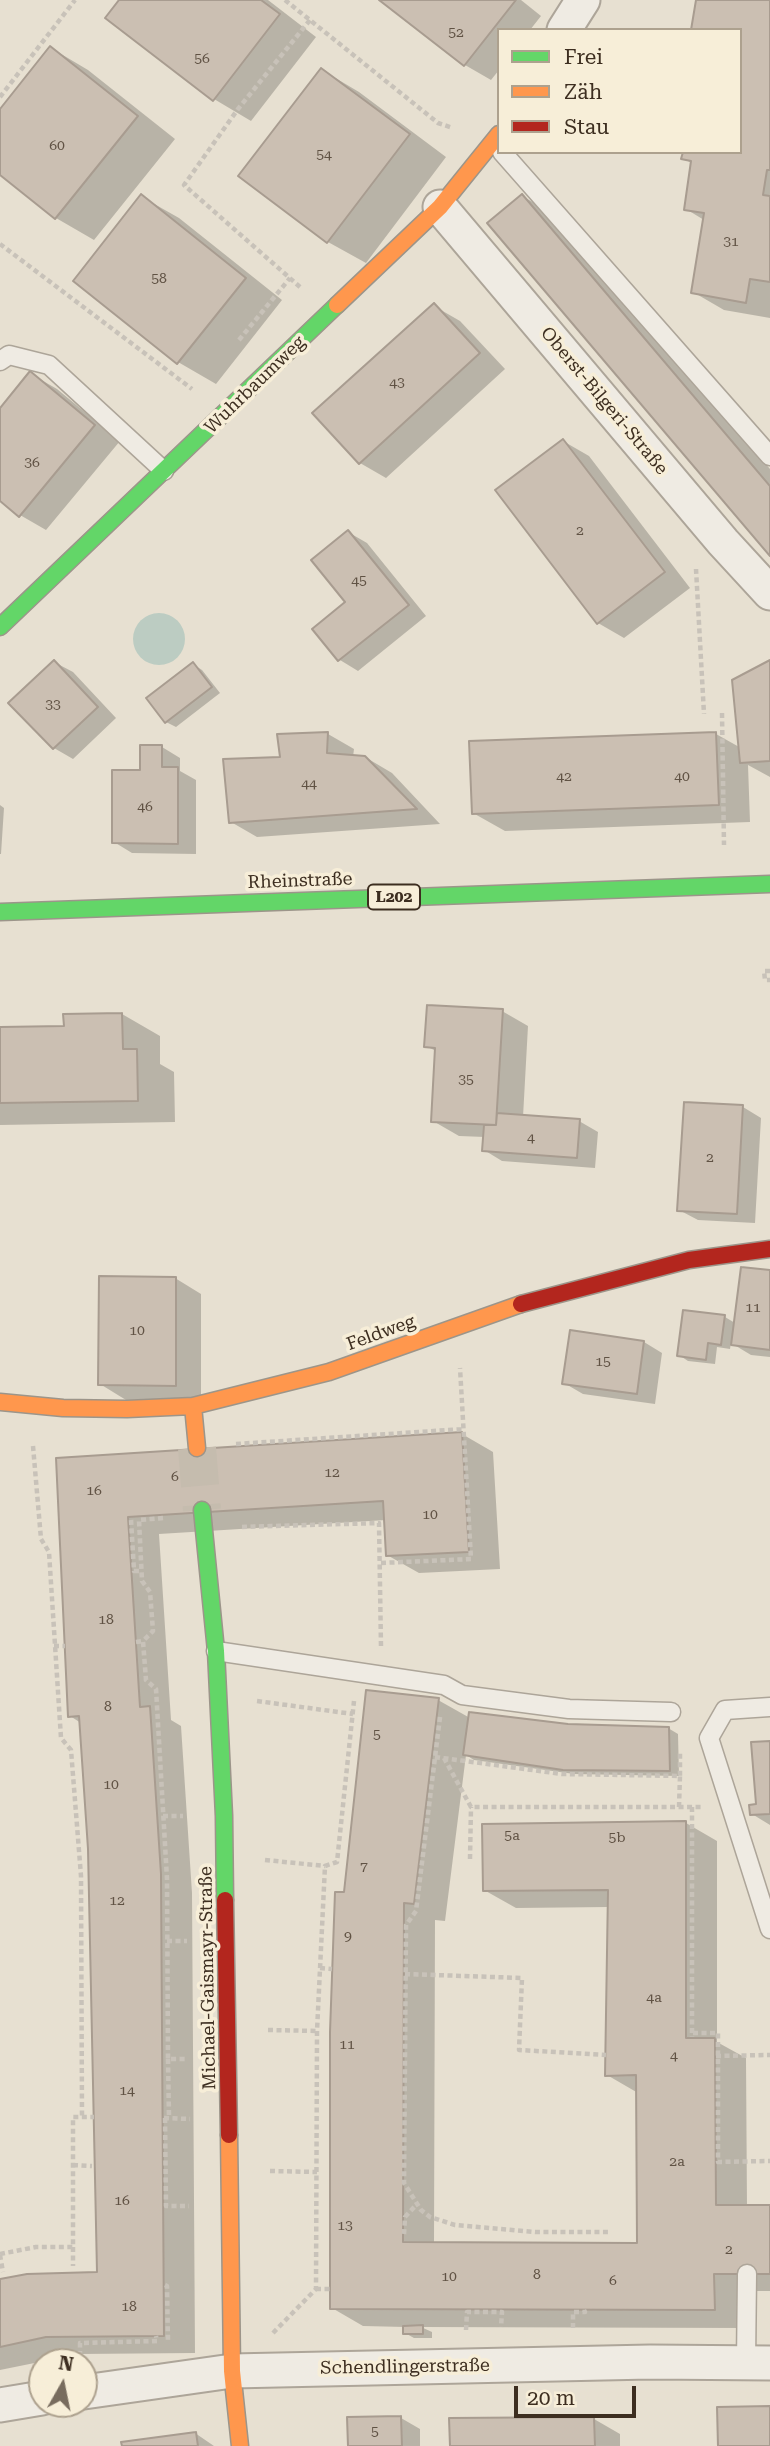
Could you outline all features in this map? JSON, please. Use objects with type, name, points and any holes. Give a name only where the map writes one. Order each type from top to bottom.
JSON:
[{"type":"street","points":[[565,28],[583,0]]},
{"type":"street","name":"Wuhrbaumweg","points":[[0,627],[8,609],[164,471],[440,207],[497,145]]},
{"type":"street","name":"Oberst-Bilgeri-Straße","points":[[440,207],[723,542],[770,593]]},
{"type":"street","name":"Rheinstraße","points":[[0,912],[770,884]]},
{"type":"street","name":"Feldweg","points":[[0,1402],[127,1409],[193,1406],[329,1372],[504,1309],[689,1260],[770,1249]]},
{"type":"street","points":[[193,1406],[197,1447]]},
{"type":"street","name":"Michael-Gaismayr-Straße","points":[[203,1518],[216,1651],[226,1856],[232,2371],[240,2446]]},
{"type":"street","name":"Schendlingerstraße","points":[[98,2390],[232,2371],[650,2362],[758,2363]]},
{"type":"street","points":[[0,2405],[28,2400]]},
{"type":"lane","points":[[507,154],[770,456]]},
{"type":"lane","points":[[0,361],[9,355],[49,365],[164,471]]},
{"type":"lane","points":[[216,1651],[444,1685],[462,1695],[569,1709],[671,1712]]},
{"type":"lane","points":[[770,1707],[724,1710],[709,1738],[770,1929]]},
{"type":"lane","points":[[747,2274],[758,2363]]},
{"type":"path","points":[[0,97],[75,0]]},
{"type":"path","points":[[285,0],[438,122],[497,144]]},
{"type":"path","points":[[310,20],[238,110],[184,185],[330,313]]},
{"type":"path","points":[[0,244],[196,391]]},
{"type":"path","points":[[230,350],[290,278]]},
{"type":"path","points":[[704,714],[696,565],[723,542]]},
{"type":"path","points":[[722,713],[724,849]]},
{"type":"path","points":[[770,971],[764,971],[765,981],[770,980]]},
{"type":"path","points":[[380,1563],[471,1559],[457,1325]]},
{"type":"path","points":[[30,1405],[41,1539],[49,1552],[61,1738],[71,1750],[81,1876],[82,2117]]},
{"type":"path","points":[[197,1447],[464,1429]]},
{"type":"path","points":[[141,1571],[134,1571],[130,1521],[203,1518],[379,1523],[381,1676]]},
{"type":"path","points":[[136,1642],[143,1641],[153,1631],[150,1592],[142,1581],[138,1520]]},
{"type":"path","points":[[143,1641],[146,1680],[156,1689],[166,1879],[166,2206],[231,2206]]},
{"type":"path","points":[[54,1646],[65,1646]]},
{"type":"path","points":[[226,1856],[325,1866],[337,1862],[357,1672]]},
{"type":"path","points":[[444,1685],[416,1911],[407,1925],[404,2183],[417,2204],[430,2217],[455,2225],[535,2232],[609,2232]]},
{"type":"path","points":[[218,1695],[353,1714]]},
{"type":"path","points":[[671,1712],[680,1728],[679,1807]]},
{"type":"path","points":[[435,1757],[562,1774],[680,1776]]},
{"type":"path","points":[[444,1758],[471,1807],[470,1859]]},
{"type":"path","points":[[471,1807],[730,1807]]},
{"type":"path","points":[[692,1807],[692,2035],[718,2033],[718,2162],[770,2161]]},
{"type":"path","points":[[316,2289],[317,2031],[325,1866]]},
{"type":"path","points":[[320,1968],[332,1969]]},
{"type":"path","points":[[405,1974],[522,1978],[519,2050],[606,2055]]},
{"type":"path","points":[[229,2030],[317,2031]]},
{"type":"path","points":[[716,2056],[770,2055]]},
{"type":"path","points":[[168,2059],[229,2058]]},
{"type":"path","points":[[73,2266],[73,2117],[94,2117]]},
{"type":"path","points":[[73,2165],[92,2166]]},
{"type":"path","points":[[230,2171],[317,2172]]},
{"type":"path","points":[[404,2234],[404,2217],[417,2204]]},
{"type":"path","points":[[3,2272],[0,2254],[36,2247],[73,2246]]},
{"type":"path","points":[[164,2285],[167,2286],[168,2379]]},
{"type":"path","points":[[232,2371],[316,2289],[330,2289]]},
{"type":"path","points":[[80,2348],[80,2343],[157,2341],[156,2336]]},
{"type":"shaded area","points":[[159,613],[169,615],[177,621],[183,629],[183,649],[177,657],[169,663],[159,665],[149,663],[141,657],[135,649],[133,639],[135,629],[141,621],[149,615]]},
{"type":"building","points":[[119,0],[261,0],[280,14],[213,101],[105,18]]},
{"type":"building","points":[[379,0],[516,0],[464,66]]},
{"type":"building","points":[[696,0],[770,0],[770,170],[767,170],[763,195],[770,196],[770,282],[750,279],[746,303],[691,293],[704,213],[684,210],[691,161],[681,159],[682,154],[742,154],[742,28],[691,28]]},
{"type":"building","points":[[50,46],[138,116],[55,219],[0,175],[0,109]]},
{"type":"building","points":[[321,68],[410,134],[327,243],[238,176]]},
{"type":"building","points":[[141,194],[246,278],[177,364],[73,281]]},
{"type":"building","points":[[522,194],[770,486],[770,556],[487,223]]},
{"type":"building","points":[[434,303],[480,353],[359,464],[312,413]]},
{"type":"building","points":[[30,371],[95,425],[19,517],[0,501],[0,408]]},
{"type":"building","points":[[563,439],[665,572],[597,624],[495,490]]},
{"type":"building","points":[[348,530],[409,605],[338,661],[312,629],[345,602],[311,560]]},
{"type":"building","points":[[54,660],[98,707],[53,749],[8,703]]},
{"type":"building","points":[[770,660],[770,761],[740,763],[732,680]]},
{"type":"building","points":[[193,662],[212,687],[165,723],[146,698]]},
{"type":"building","points":[[328,732],[327,753],[365,756],[417,809],[229,823],[223,759],[280,757],[277,734]]},
{"type":"building","points":[[716,732],[719,805],[472,814],[469,741]]},
{"type":"building","points":[[140,745],[162,745],[162,767],[178,767],[178,844],[112,843],[112,770],[140,770]]},
{"type":"building","points":[[427,1005],[503,1009],[496,1125],[431,1122],[435,1048],[424,1047]]},
{"type":"building","points":[[122,1013],[123,1049],[137,1049],[138,1101],[0,1103],[0,1027],[64,1026],[63,1014]]},
{"type":"building","points":[[684,1102],[743,1105],[737,1214],[677,1211]]},
{"type":"building","points":[[497,1113],[580,1119],[577,1158],[482,1151],[484,1125],[496,1125]]},
{"type":"building","points":[[741,1267],[770,1270],[770,1350],[731,1345]]},
{"type":"building","points":[[99,1276],[176,1277],[176,1386],[98,1385]]},
{"type":"building","points":[[683,1310],[725,1315],[721,1345],[708,1343],[706,1360],[677,1356]]},
{"type":"building","points":[[570,1330],[644,1341],[637,1394],[562,1384]]},
{"type":"building","points":[[462,1432],[469,1552],[386,1556],[383,1501],[128,1517],[140,1707],[150,1706],[161,1874],[164,2336],[46,2337],[0,2347],[0,2279],[27,2274],[97,2272],[88,1849],[79,1716],[68,1717],[56,1458]]},
{"type":"building","points":[[366,1690],[439,1698],[414,1904],[404,1903],[403,2242],[637,2243],[636,2075],[605,2076],[608,1890],[483,1891],[482,1824],[686,1821],[686,2038],[715,2038],[716,2205],[770,2205],[770,2274],[714,2274],[715,2310],[330,2309],[330,2032],[335,1892],[344,1892]]},
{"type":"building","points":[[469,1712],[568,1724],[669,1727],[670,1771],[563,1770],[463,1755]]},
{"type":"building","points":[[770,1741],[770,1814],[750,1815],[749,1805],[756,1804],[751,1742]]},
{"type":"building","points":[[423,2325],[423,2334],[403,2334],[403,2326]]},
{"type":"building","points":[[770,2406],[770,2446],[718,2446],[717,2407]]},
{"type":"building","points":[[401,2416],[402,2446],[348,2446],[347,2417]]},
{"type":"building","points":[[594,2417],[595,2446],[450,2446],[449,2418]]},
{"type":"building","points":[[196,2432],[198,2446],[122,2446],[121,2442]]},
{"type":"tunnel","points":[[197,1448],[202,1510]]},
{"type":"traffic: fast","points":[[0,627],[337,305]]},
{"type":"traffic: fast","points":[[0,912],[770,884]]},
{"type":"traffic: fast","points":[[202,1510],[216,1651],[225,1900]]},
{"type":"traffic: slow","points":[[337,305],[440,207],[497,136]]},
{"type":"traffic: slow","points":[[0,1402],[63,1408],[193,1406],[329,1372],[521,1304]]},
{"type":"traffic: slow","points":[[193,1406],[197,1448]]},
{"type":"traffic: slow","points":[[229,2135],[232,2371],[240,2446]]},
{"type":"traffic: jam","points":[[521,1304],[689,1260],[770,1249]]},
{"type":"traffic: jam","points":[[225,1900],[229,2135]]}]
